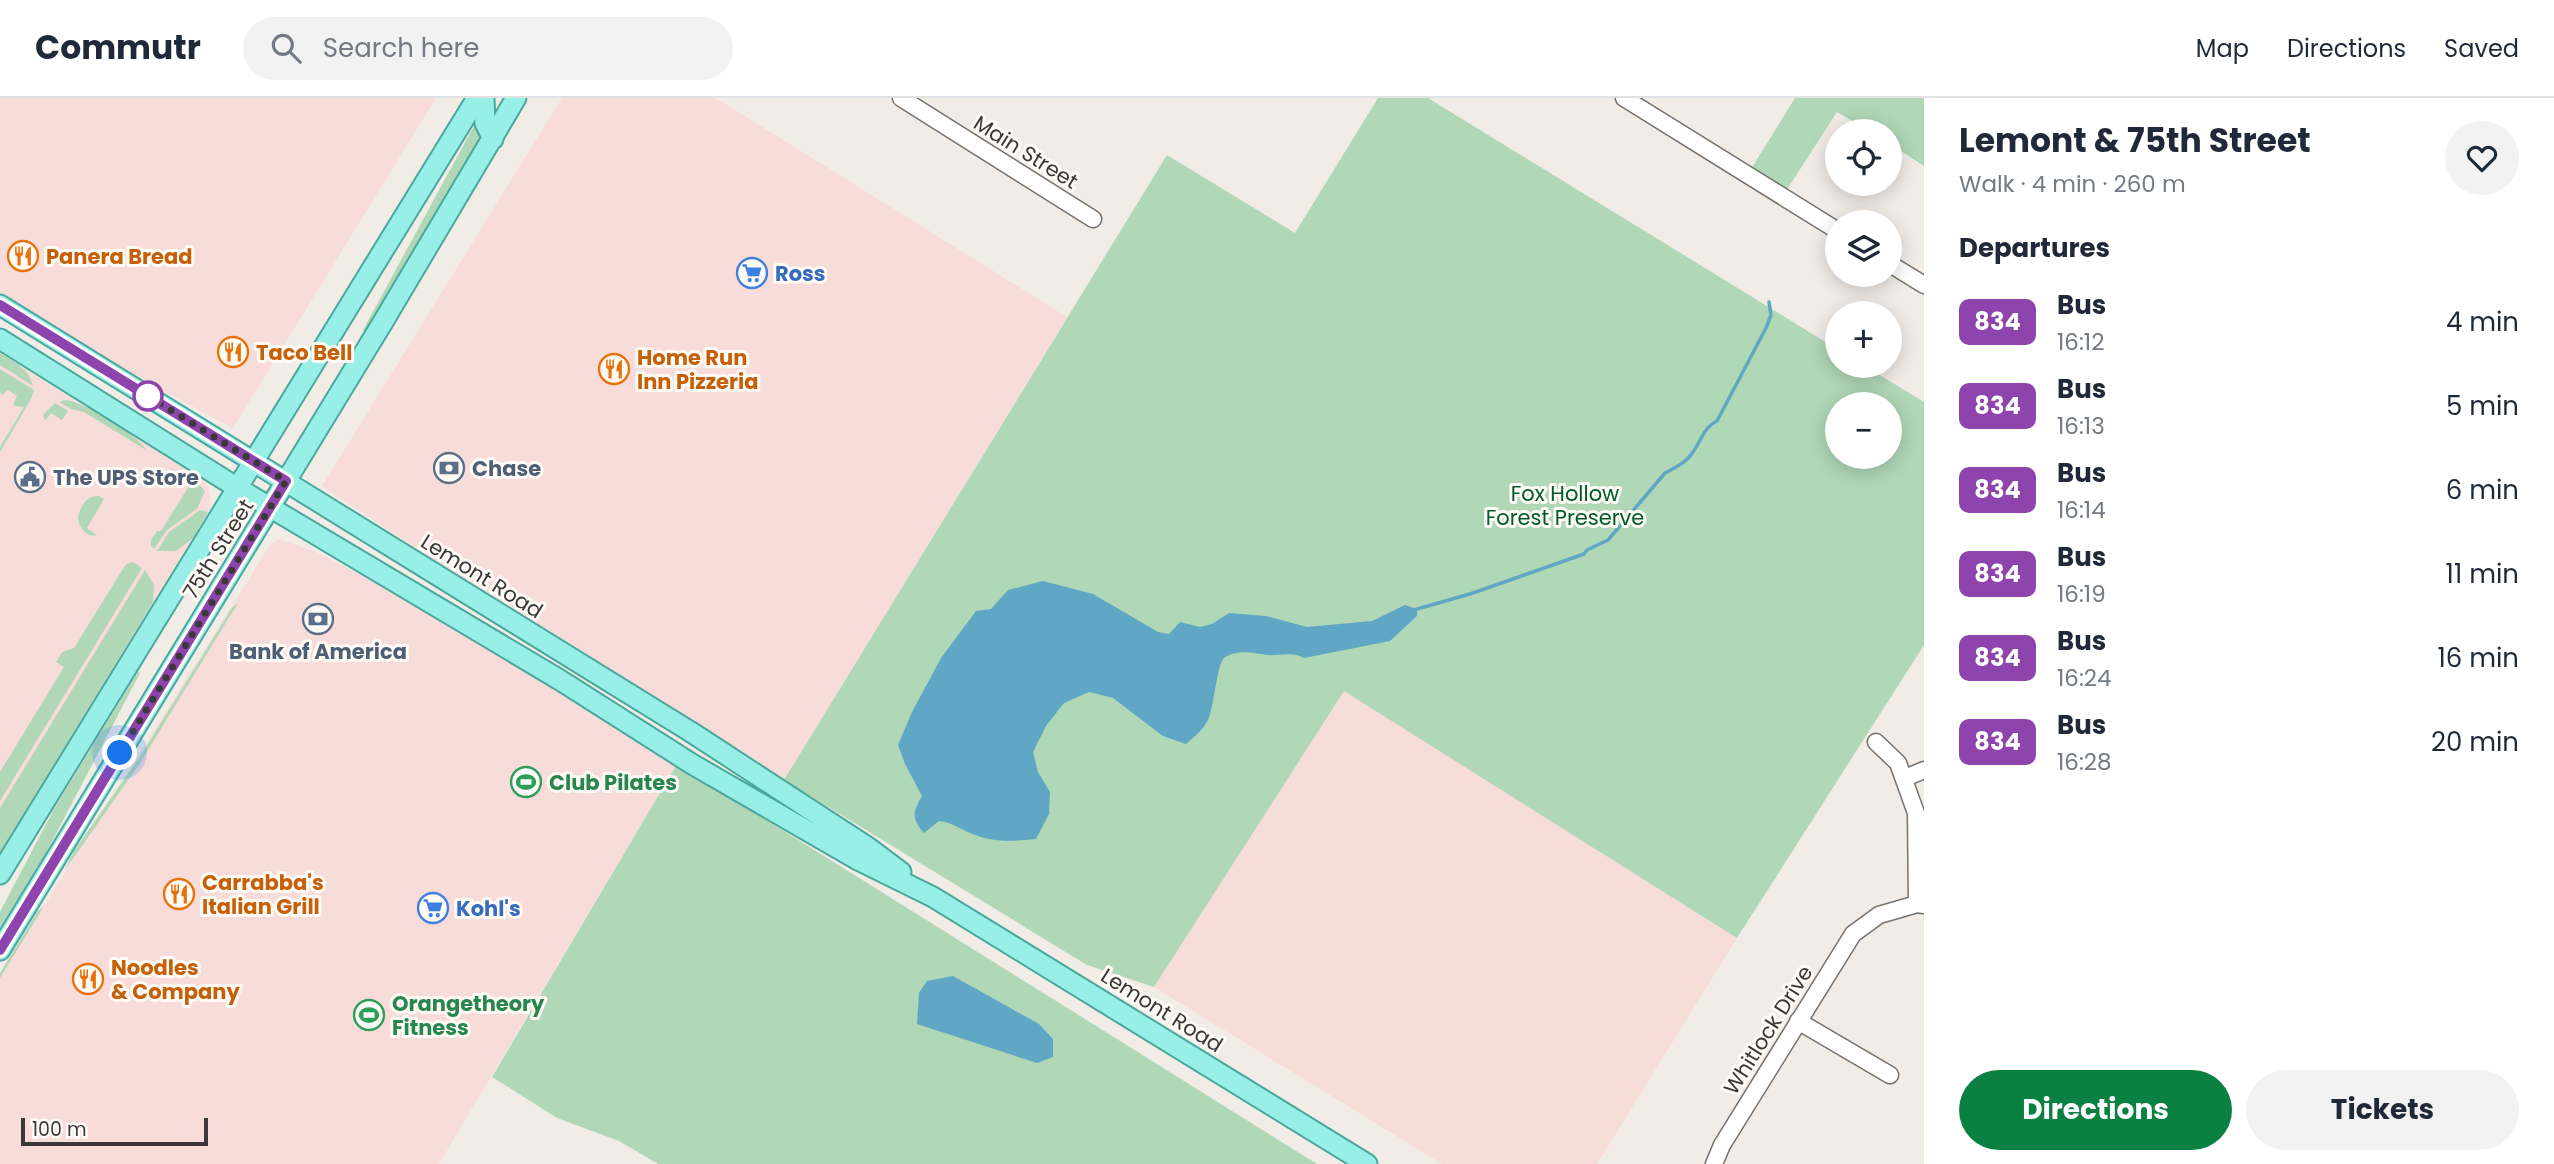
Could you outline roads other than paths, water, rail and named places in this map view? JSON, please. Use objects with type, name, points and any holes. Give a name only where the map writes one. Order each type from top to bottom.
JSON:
[{"type":"main road","name":"75th Street","points":[[0,874],[477,98]]},
{"type":"main road","points":[[484,98],[485,123],[493,139]]},
{"type":"main road","name":"75th Street","points":[[0,950],[516,98]]},
{"type":"main road","name":"Lemont Road","points":[[0,305],[796,799],[869,848],[933,897]]},
{"type":"main road","name":"Lemont Road","points":[[0,339],[236,487],[464,621],[692,764],[858,860],[933,897],[1367,1164]]},
{"type":"street","name":"Main Street","points":[[901,98],[1093,219]]},
{"type":"street","points":[[1624,98],[1825,223]]},
{"type":"street","points":[[1902,271],[1924,285]]},
{"type":"street","points":[[1876,742],[1898,763],[1920,812],[1921,904]]},
{"type":"street","points":[[1905,778],[1924,770]]},
{"type":"street","name":"Whitlock Drive","points":[[1714,1164],[1722,1145],[1846,943],[1865,924],[1879,915],[1921,904]]},
{"type":"street","points":[[1798,1021],[1890,1075]]},
{"type":"water","points":[[1043,581],[1093,594],[1158,632],[1169,634],[1180,622],[1200,627],[1212,624],[1229,613],[1266,616],[1307,627],[1372,621],[1405,605],[1417,609],[1417,616],[1390,641],[1304,658],[1291,654],[1245,652],[1229,655],[1224,658],[1219,668],[1208,720],[1186,744],[1163,736],[1113,698],[1089,692],[1064,703],[1046,726],[1033,752],[1038,772],[1050,792],[1049,814],[1036,839],[1013,841],[983,838],[939,821],[924,833],[915,815],[922,796],[898,745],[912,712],[941,658],[976,611],[991,609],[1008,590]]},
{"type":"water","points":[[953,976],[1039,1024],[1053,1039],[1053,1057],[1037,1063],[917,1024],[919,993],[927,981]]},
{"type":"waterway","points":[[1417,609],[1470,594],[1584,554],[1608,540],[1665,473],[1690,456],[1706,431],[1717,421],[1766,328],[1771,315],[1769,302]]},
{"type":"place","name":"Panera Bread","points":[[23,256]]},
{"type":"place","name":"Ross","points":[[752,273]]},
{"type":"place","name":"Taco Bell","points":[[233,352]]},
{"type":"place","name":"Home Run Inn Pizzeria","points":[[614,369]]},
{"type":"place","name":"Chase","points":[[449,468]]},
{"type":"place","name":"The UPS Store","points":[[30,477]]},
{"type":"place","name":"Bank of America","points":[[318,619]]},
{"type":"place","name":"Club Pilates","points":[[526,782]]},
{"type":"place","name":"Carrabba's Italian Grill","points":[[179,894]]},
{"type":"place","name":"Kohl's","points":[[433,908]]},
{"type":"place","name":"Noodles & Company","points":[[88,979]]},
{"type":"place","name":"Orangetheory Fitness","points":[[369,1015]]},
{"type":"park label","name":"Fox Hollow Forest Preserve","points":[[1565,505]]}]
